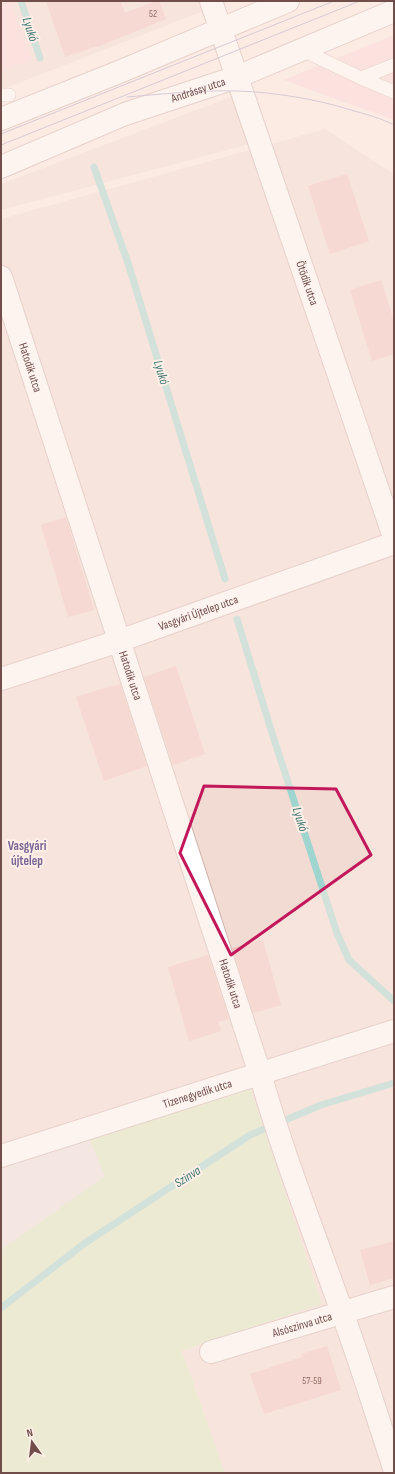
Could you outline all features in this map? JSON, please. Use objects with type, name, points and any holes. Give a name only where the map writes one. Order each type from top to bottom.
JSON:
[{"type":"street","name":"Ötödik utca","points":[[211,1],[394,537]]},
{"type":"street","points":[[1,119],[119,72],[288,1]]},
{"type":"street","name":"Andrássy utca","points":[[1,167],[125,114],[237,77],[394,11]]},
{"type":"street","name":"Hatodik utca","points":[[1,277],[260,1074],[274,1125],[368,1387],[394,1468]]},
{"type":"street","name":"Vasgyári Újtelep utca","points":[[1,679],[119,641],[394,543]]},
{"type":"street","name":"Tizenegyedik utca","points":[[1,1156],[394,1031]]},
{"type":"street","name":"Alsószinva utca","points":[[211,1352],[394,1297]]},
{"type":"lane","points":[[302,50],[394,92]]},
{"type":"lane","points":[[361,78],[394,65]]},
{"type":"highlighted area","points":[[204,786],[336,789],[371,855],[231,955],[180,853]]},
{"type":"shaded area","points":[[1,1],[229,1],[1,90]]},
{"type":"shaded area","points":[[1,1],[10,1],[32,59],[1,71]]},
{"type":"shaded area","points":[[394,35],[394,120],[283,80]]},
{"type":"shaded area","points":[[239,94],[250,144],[1,210],[1,184]]},
{"type":"shaded area","points":[[325,129],[394,174],[394,1473],[225,1473],[182,1351],[322,1303],[1,1165],[1,219]]},
{"type":"shaded area","points":[[88,1136],[106,1176],[1,1250],[1,1165]]},
{"type":"green space","points":[[249,1084],[322,1304],[182,1351],[225,1473],[1,1473],[1,1250],[105,1176],[88,1136]]},
{"type":"building","points":[[46,1],[120,1],[125,13],[159,1],[166,19],[97,47],[65,57]]},
{"type":"building","points":[[347,174],[369,241],[330,254],[308,186]]},
{"type":"building","points":[[381,280],[394,321],[394,354],[372,361],[350,290]]},
{"type":"building","points":[[66,517],[94,610],[68,617],[41,525]]},
{"type":"building","points":[[176,666],[205,754],[173,765],[144,677]]},
{"type":"building","points":[[120,684],[147,766],[104,781],[76,697]]},
{"type":"building","points":[[263,940],[281,1005],[253,1013],[232,948]]},
{"type":"building","points":[[208,955],[229,1019],[218,1022],[221,1031],[189,1041],[168,967]]},
{"type":"building","points":[[394,1241],[394,1278],[370,1285],[360,1250]]},
{"type":"building","points":[[327,1346],[341,1390],[264,1414],[250,1374],[302,1357],[301,1354]]},
{"type":"waterway","name":"Lyukó","points":[[21,1],[40,58]]},
{"type":"waterway","name":"Lyukó","points":[[94,167],[128,263],[225,579]]},
{"type":"waterway","name":"Lyukó","points":[[237,619],[272,733],[337,933],[349,960],[394,1001]]},
{"type":"waterway","name":"Szinva","points":[[1,1308],[85,1243],[250,1135],[321,1105],[394,1083]]},
{"type":"tram line","points":[[1,134],[334,1]]},
{"type":"tram line","points":[[1,145],[360,1]]},
{"type":"tram line","points":[[127,97],[209,91],[265,93],[338,106],[373,116],[394,125]]},
{"type":"district","name":"Vasgyári újtelep","points":[[27,852]]}]
